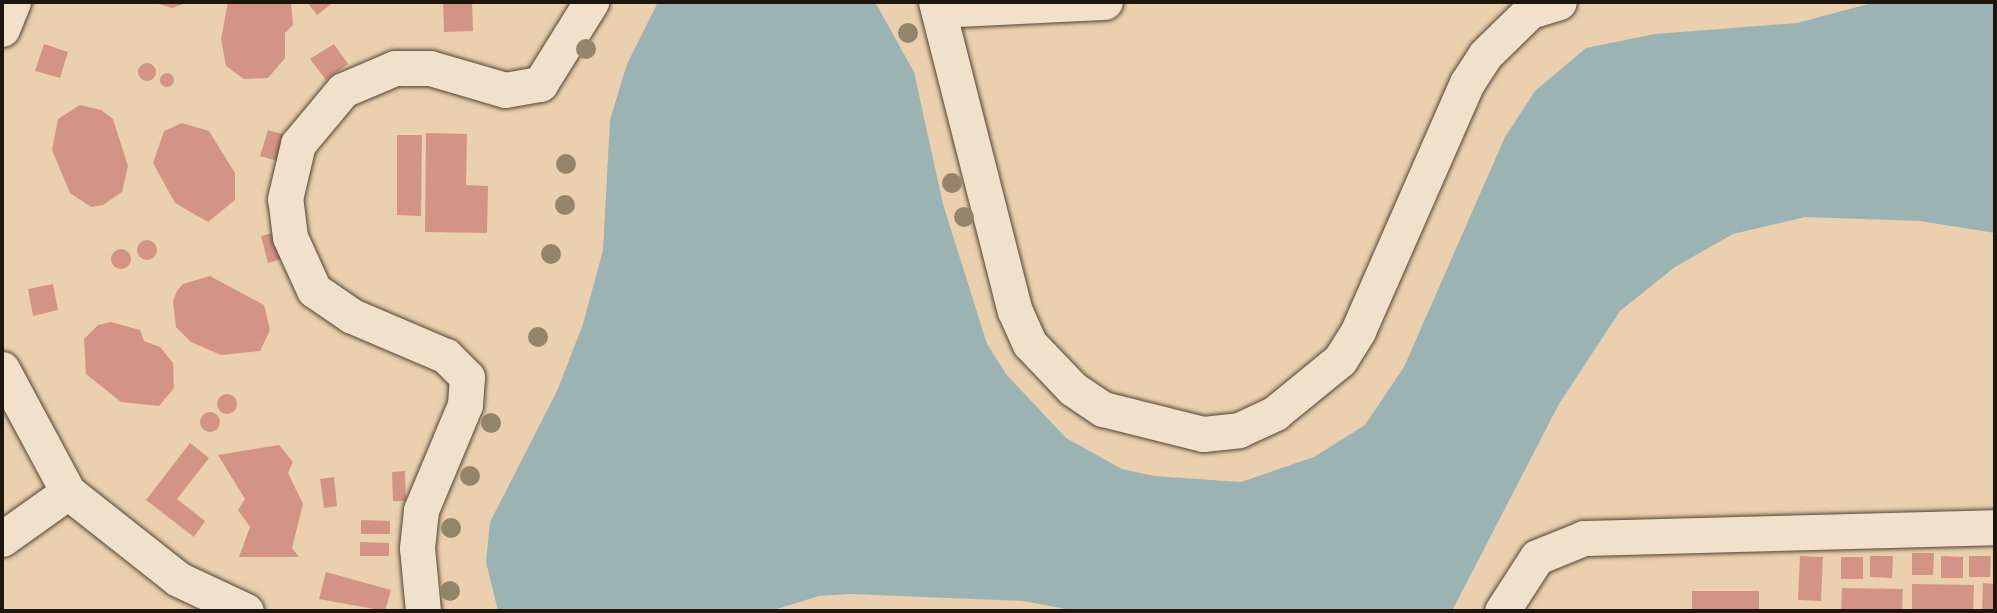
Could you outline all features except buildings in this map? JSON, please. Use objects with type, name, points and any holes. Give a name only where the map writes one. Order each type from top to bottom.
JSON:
[{"type":"street","points":[[2,29],[13,2]]},
{"type":"street","points":[[423,611],[417,548],[421,509],[465,405],[467,377],[446,356],[352,316],[314,290],[290,237],[285,199],[298,144],[344,90],[395,68],[430,68],[505,90],[540,85],[591,2]]},
{"type":"street","points":[[1105,2],[937,6],[1015,312],[1030,344],[1073,389],[1103,409],[1203,434],[1238,430],[1275,413],[1340,360],[1358,331],[1467,83],[1485,55],[1540,5]]},
{"type":"street","points":[[2,369],[68,492],[178,579],[246,611]]},
{"type":"street","points":[[2,539],[68,492]]},
{"type":"street","points":[[1503,611],[1537,557],[1584,538],[1995,527]]},
{"type":"water","points":[[658,2],[875,2],[914,72],[943,204],[987,344],[1006,374],[1066,438],[1122,469],[1154,476],[1241,482],[1314,457],[1365,425],[1404,367],[1505,137],[1535,91],[1586,48],[1655,34],[1797,23],[1876,2],[1995,2],[1995,233],[1920,221],[1805,217],[1733,234],[1675,267],[1620,311],[1559,404],[1452,611],[1077,611],[1023,601],[850,594],[819,596],[770,611],[498,611],[486,562],[490,522],[557,391],[583,324],[603,250],[610,120],[627,64]]}]
